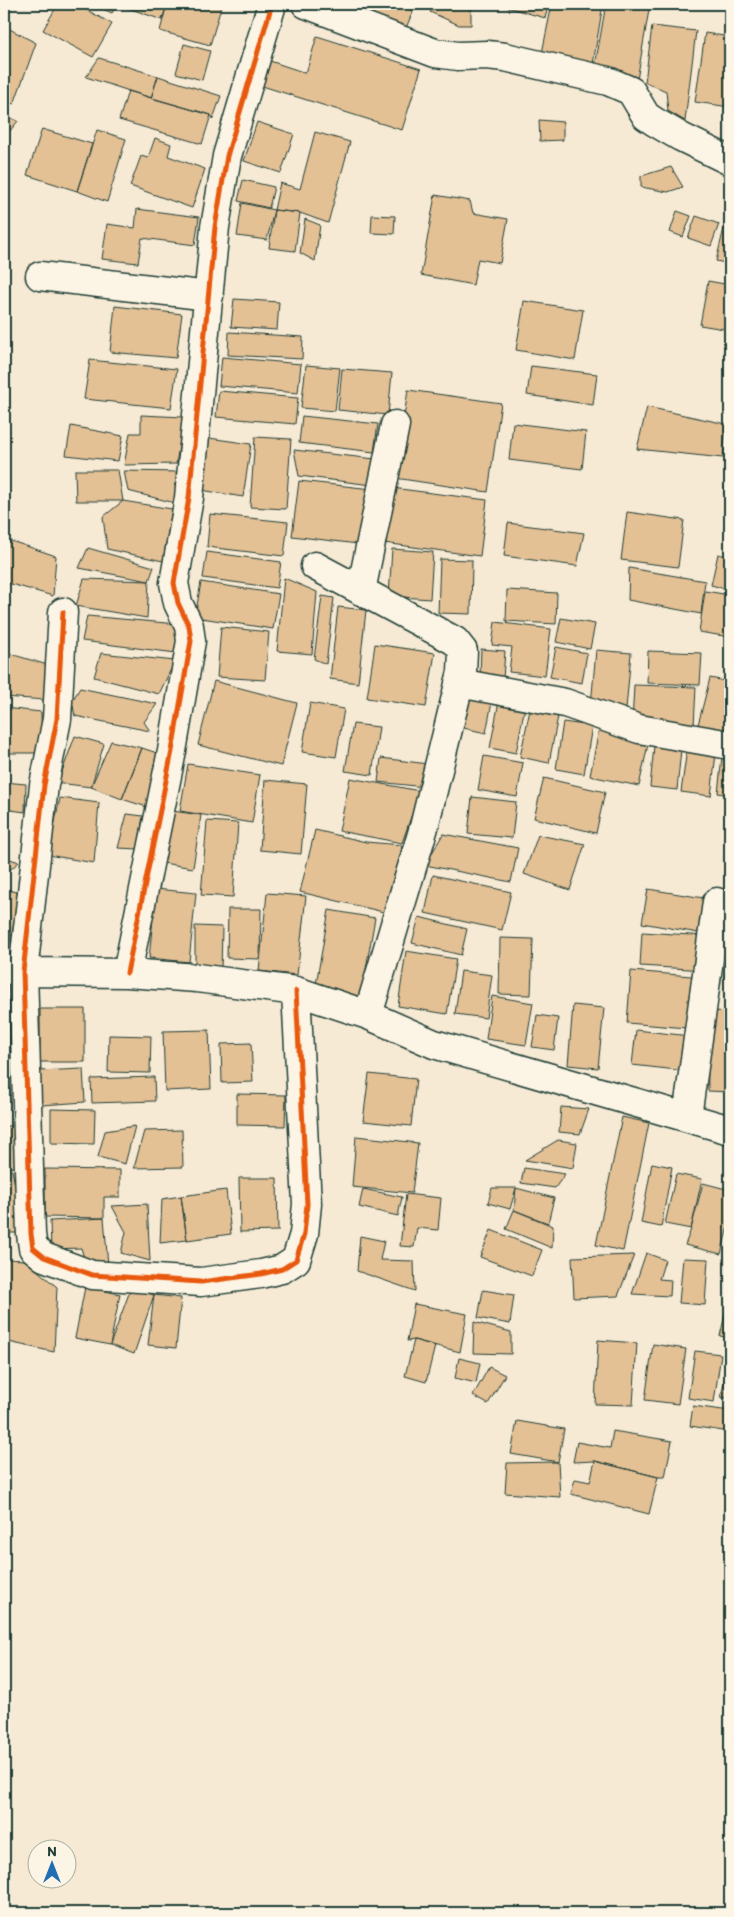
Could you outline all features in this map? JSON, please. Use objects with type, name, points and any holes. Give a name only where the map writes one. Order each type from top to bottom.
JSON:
[{"type":"street","points":[[127,973],[172,751],[191,641],[189,626],[178,603],[174,584],[189,498],[215,227],[227,156],[272,4]]},
{"type":"street","points":[[306,4],[436,53],[458,56],[487,54],[608,81],[631,91],[646,116],[655,122],[730,161]]},
{"type":"street","points":[[40,276],[209,296]]},
{"type":"street","points":[[361,591],[395,425]]},
{"type":"street","points":[[315,566],[456,641],[463,651],[462,672],[424,827],[368,1015]]},
{"type":"street","points":[[63,612],[57,719],[13,970],[33,1248],[44,1257],[92,1275],[154,1280],[201,1282],[261,1274],[282,1270],[296,1260],[304,1234],[307,1204],[296,991]]},
{"type":"street","points":[[459,682],[565,703],[640,729],[730,745]]},
{"type":"street","points":[[687,1117],[717,902]]},
{"type":"street","points":[[13,970],[127,973],[197,978],[296,991],[368,1015],[434,1044],[730,1130]]},
{"type":"building","points":[[58,4],[76,4],[112,24],[93,57],[43,30]]},
{"type":"building","points":[[92,4],[117,4],[112,13]]},
{"type":"building","points":[[117,4],[167,4],[162,20]]},
{"type":"building","points":[[167,4],[222,4],[210,45],[160,31]]},
{"type":"building","points":[[377,4],[397,4],[413,11],[404,33],[371,19]]},
{"type":"building","points":[[410,4],[422,4],[420,8]]},
{"type":"building","points":[[434,4],[473,4],[471,9],[471,25],[459,25],[430,12]]},
{"type":"building","points":[[496,4],[549,4],[545,18]]},
{"type":"building","points":[[552,4],[603,4],[592,70],[541,58]]},
{"type":"building","points":[[606,4],[650,4],[637,80],[594,72]]},
{"type":"building","points":[[4,26],[36,43],[14,104],[4,100]]},
{"type":"building","points":[[652,26],[696,31],[685,121],[668,111],[666,91],[645,82]]},
{"type":"building","points":[[705,33],[730,37],[730,107],[695,102]]},
{"type":"building","points":[[317,36],[421,69],[402,130],[256,84],[264,59],[306,73]]},
{"type":"building","points":[[184,44],[210,51],[202,80],[176,73]]},
{"type":"building","points":[[99,58],[158,76],[151,98],[86,77]]},
{"type":"building","points":[[158,76],[221,96],[213,119],[211,115],[151,98]]},
{"type":"building","points":[[128,91],[211,115],[202,144],[119,120]]},
{"type":"building","points":[[4,115],[18,121],[4,138]]},
{"type":"building","points":[[539,120],[563,122],[563,140],[540,141]]},
{"type":"building","points":[[257,122],[294,134],[281,173],[244,161]]},
{"type":"building","points":[[42,129],[92,144],[77,191],[27,175]]},
{"type":"building","points":[[97,130],[126,139],[107,202],[77,191]]},
{"type":"building","points":[[315,132],[350,142],[328,223],[300,213],[274,210],[280,183],[300,189]]},
{"type":"building","points":[[155,138],[171,144],[168,156],[205,169],[192,208],[130,186],[141,156],[148,158]]},
{"type":"building","points":[[671,167],[683,187],[668,192],[641,187],[641,176]]},
{"type":"building","points":[[243,180],[274,187],[269,208],[238,201]]},
{"type":"building","points":[[435,195],[470,201],[473,213],[508,219],[500,263],[478,259],[473,285],[421,275]]},
{"type":"building","points":[[242,203],[274,210],[267,240],[237,236]]},
{"type":"building","points":[[730,204],[730,264],[716,261]]},
{"type":"building","points":[[137,209],[199,217],[195,245],[142,238],[138,263],[102,259],[107,224],[135,228]]},
{"type":"building","points":[[274,210],[300,213],[295,251],[269,248]]},
{"type":"building","points":[[677,211],[691,216],[683,237],[670,232]]},
{"type":"building","points":[[372,215],[395,216],[394,234],[371,233]]},
{"type":"building","points":[[696,216],[719,224],[711,246],[688,238]]},
{"type":"building","points":[[305,219],[320,225],[315,261],[300,253]]},
{"type":"building","points":[[708,281],[730,285],[730,330],[700,325]]},
{"type":"building","points":[[234,299],[279,302],[277,330],[231,327]]},
{"type":"building","points":[[524,301],[583,310],[575,360],[516,350]]},
{"type":"building","points":[[115,306],[182,314],[176,358],[110,352]]},
{"type":"building","points":[[229,332],[303,337],[302,359],[228,355]]},
{"type":"building","points":[[222,357],[301,364],[298,393],[219,386]]},
{"type":"building","points":[[90,360],[177,369],[171,408],[84,399]]},
{"type":"building","points":[[306,365],[340,368],[335,411],[301,408]]},
{"type":"building","points":[[531,366],[597,374],[593,405],[527,395]]},
{"type":"building","points":[[342,369],[392,373],[388,415],[338,410]]},
{"type":"building","points":[[408,390],[501,403],[488,492],[395,478]]},
{"type":"building","points":[[219,391],[298,398],[295,424],[216,417]]},
{"type":"building","points":[[647,407],[726,424],[723,458],[637,449]]},
{"type":"building","points":[[141,415],[184,417],[176,464],[124,465],[130,433],[141,433]]},
{"type":"building","points":[[302,416],[378,424],[374,452],[299,443]]},
{"type":"building","points":[[513,423],[586,432],[582,469],[509,460]]},
{"type":"building","points":[[71,426],[123,436],[118,461],[66,455]]},
{"type":"building","points":[[202,437],[251,444],[243,497],[195,489]]},
{"type":"building","points":[[255,437],[291,439],[286,509],[250,507]]},
{"type":"building","points":[[294,450],[375,459],[372,485],[299,476]]},
{"type":"building","points":[[730,460],[730,495],[724,494]]},
{"type":"building","points":[[75,470],[118,470],[123,501],[76,501]]},
{"type":"building","points":[[124,471],[180,472],[175,503],[128,491]]},
{"type":"building","points":[[299,481],[372,489],[366,545],[292,536]]},
{"type":"building","points":[[392,488],[487,500],[480,556],[384,543]]},
{"type":"building","points":[[123,501],[172,509],[163,561],[107,549],[103,517]]},
{"type":"building","points":[[627,512],[684,520],[678,567],[621,560]]},
{"type":"building","points":[[210,514],[288,522],[284,556],[207,547]]},
{"type":"building","points":[[508,523],[584,533],[577,566],[504,556]]},
{"type":"building","points":[[5,539],[56,556],[53,596],[4,582]]},
{"type":"building","points":[[88,548],[154,567],[149,581],[79,568]]},
{"type":"building","points":[[392,549],[433,552],[430,599],[389,596]]},
{"type":"building","points":[[207,552],[281,562],[277,588],[203,578]]},
{"type":"building","points":[[718,554],[730,557],[730,590],[711,585]]},
{"type":"building","points":[[440,559],[472,560],[471,614],[438,613]]},
{"type":"building","points":[[629,568],[705,581],[701,614],[628,600]]},
{"type":"building","points":[[284,578],[317,592],[312,654],[277,651]]},
{"type":"building","points":[[84,579],[149,581],[147,618],[76,606]]},
{"type":"building","points":[[201,582],[279,594],[273,629],[195,617]]},
{"type":"building","points":[[507,590],[557,593],[556,624],[506,621]]},
{"type":"building","points":[[705,591],[730,595],[730,637],[699,632]]},
{"type":"building","points":[[322,596],[334,598],[326,664],[314,659]]},
{"type":"building","points":[[338,607],[366,610],[358,683],[330,679]]},
{"type":"building","points":[[87,616],[178,624],[176,653],[82,641]]},
{"type":"building","points":[[561,618],[595,624],[590,649],[556,642]]},
{"type":"building","points":[[495,622],[551,629],[545,676],[509,672],[512,647],[492,645]]},
{"type":"building","points":[[221,627],[269,632],[265,680],[217,677]]},
{"type":"building","points":[[375,644],[435,653],[426,707],[367,698]]},
{"type":"building","points":[[556,647],[587,653],[582,683],[550,677]]},
{"type":"building","points":[[481,649],[505,651],[503,679],[480,677]]},
{"type":"building","points":[[596,650],[631,653],[626,709],[591,705]]},
{"type":"building","points":[[648,651],[702,653],[700,685],[647,683]]},
{"type":"building","points":[[4,652],[51,666],[45,700],[4,697]]},
{"type":"building","points":[[101,653],[175,661],[159,694],[94,677]]},
{"type":"building","points":[[710,678],[730,682],[730,732],[698,725]]},
{"type":"building","points":[[214,681],[297,703],[281,766],[198,745]]},
{"type":"building","points":[[634,685],[696,687],[694,726],[632,724]]},
{"type":"building","points":[[80,688],[157,704],[144,722],[150,731],[75,716],[72,701]]},
{"type":"building","points":[[466,692],[493,697],[486,733],[459,727]]},
{"type":"building","points":[[499,701],[525,706],[516,753],[490,748]]},
{"type":"building","points":[[310,703],[344,709],[336,757],[302,752]]},
{"type":"building","points":[[531,705],[559,711],[549,763],[520,757]]},
{"type":"building","points":[[4,708],[41,712],[42,753],[4,753]]},
{"type":"building","points":[[563,722],[592,726],[584,774],[556,769]]},
{"type":"building","points":[[353,724],[379,727],[372,775],[345,771]]},
{"type":"building","points":[[600,724],[650,735],[639,786],[590,776]]},
{"type":"building","points":[[75,736],[104,744],[91,787],[58,783]]},
{"type":"building","points":[[655,736],[682,739],[677,790],[650,787]]},
{"type":"building","points":[[111,741],[142,748],[122,799],[91,787]]},
{"type":"building","points":[[688,742],[717,745],[711,796],[681,792]]},
{"type":"building","points":[[142,748],[163,755],[147,807],[122,799]]},
{"type":"building","points":[[723,748],[730,749],[730,795],[718,793]]},
{"type":"building","points":[[484,756],[523,763],[517,797],[478,790]]},
{"type":"building","points":[[381,758],[428,764],[425,787],[378,782]]},
{"type":"building","points":[[188,764],[260,775],[252,823],[180,811]]},
{"type":"building","points":[[350,778],[420,791],[402,843],[339,831]]},
{"type":"building","points":[[544,778],[605,792],[596,833],[534,818]]},
{"type":"building","points":[[265,780],[307,784],[301,854],[260,850]]},
{"type":"building","points":[[4,782],[26,784],[25,812],[4,809]]},
{"type":"building","points":[[472,797],[516,802],[512,838],[468,834]]},
{"type":"building","points":[[60,798],[99,803],[94,863],[48,855]]},
{"type":"building","points":[[165,810],[201,815],[193,868],[157,862]]},
{"type":"building","points":[[127,814],[143,816],[138,849],[118,848]]},
{"type":"building","points":[[207,821],[238,823],[233,897],[201,895]]},
{"type":"building","points":[[4,822],[11,823],[6,843],[4,843]]},
{"type":"building","points":[[315,830],[366,842],[402,845],[392,914],[300,892]]},
{"type":"building","points":[[443,834],[518,848],[511,882],[425,865]]},
{"type":"building","points":[[538,835],[585,844],[570,890],[524,874]]},
{"type":"building","points":[[4,857],[19,862],[4,875]]},
{"type":"building","points":[[433,875],[511,892],[502,930],[425,913]]},
{"type":"building","points":[[4,889],[20,893],[9,948],[4,947]]},
{"type":"building","points":[[156,889],[196,893],[189,962],[149,958]]},
{"type":"building","points":[[648,889],[710,899],[704,934],[642,923]]},
{"type":"building","points":[[267,893],[306,896],[297,975],[259,971]]},
{"type":"building","points":[[228,909],[261,909],[260,959],[227,958]]},
{"type":"building","points":[[329,910],[375,918],[361,997],[315,990]]},
{"type":"building","points":[[419,917],[467,929],[461,955],[412,943]]},
{"type":"building","points":[[195,926],[222,927],[221,973],[195,972]]},
{"type":"building","points":[[642,932],[707,936],[705,970],[640,966]]},
{"type":"building","points":[[500,938],[533,939],[531,995],[499,994]]},
{"type":"building","points":[[406,951],[456,959],[447,1014],[398,1006]]},
{"type":"building","points":[[461,971],[492,975],[486,1018],[455,1014]]},
{"type":"building","points":[[631,971],[703,977],[699,1029],[627,1023]]},
{"type":"building","points":[[492,996],[533,1003],[526,1045],[486,1039]]},
{"type":"building","points":[[573,1005],[604,1008],[598,1068],[568,1065]]},
{"type":"building","points":[[40,1009],[85,1009],[85,1062],[40,1062]]},
{"type":"building","points":[[713,1011],[730,1012],[730,1092],[708,1091],[707,1028]]},
{"type":"building","points":[[537,1015],[558,1018],[554,1050],[532,1047]]},
{"type":"building","points":[[4,1025],[18,1025],[23,1078],[4,1079]]},
{"type":"building","points":[[209,1030],[211,1089],[165,1091],[163,1031]]},
{"type":"building","points":[[636,1030],[690,1036],[686,1071],[632,1065]]},
{"type":"building","points":[[109,1035],[151,1036],[150,1073],[108,1072]]},
{"type":"building","points":[[251,1043],[253,1082],[222,1083],[221,1044]]},
{"type":"building","points":[[83,1069],[85,1102],[42,1105],[39,1071]]},
{"type":"building","points":[[369,1074],[416,1079],[411,1126],[363,1121]]},
{"type":"building","points":[[154,1077],[155,1101],[92,1103],[91,1079]]},
{"type":"building","points":[[237,1094],[286,1095],[285,1126],[237,1125]]},
{"type":"building","points":[[561,1107],[589,1109],[580,1134],[559,1132]]},
{"type":"building","points":[[51,1109],[95,1110],[94,1144],[51,1143]]},
{"type":"building","points":[[622,1117],[649,1123],[623,1251],[596,1245]]},
{"type":"building","points":[[4,1126],[22,1126],[22,1168],[4,1167]]},
{"type":"building","points":[[135,1126],[125,1164],[98,1157],[105,1131]]},
{"type":"building","points":[[182,1130],[183,1167],[134,1168],[144,1131]]},
{"type":"building","points":[[356,1136],[418,1143],[412,1193],[352,1187]]},
{"type":"building","points":[[558,1140],[577,1143],[573,1168],[525,1160]]},
{"type":"building","points":[[652,1163],[672,1167],[661,1227],[641,1223]]},
{"type":"building","points":[[524,1168],[565,1174],[555,1188],[521,1183]]},
{"type":"building","points":[[45,1169],[120,1170],[120,1197],[104,1197],[104,1218],[45,1217]]},
{"type":"building","points":[[4,1170],[12,1170],[24,1233],[4,1233]]},
{"type":"building","points":[[676,1174],[702,1179],[691,1229],[665,1224]]},
{"type":"building","points":[[239,1178],[277,1178],[278,1231],[240,1232]]},
{"type":"building","points":[[703,1183],[730,1190],[730,1219],[721,1254],[685,1245]]},
{"type":"building","points":[[492,1188],[516,1188],[510,1209],[488,1203]]},
{"type":"building","points":[[516,1188],[554,1198],[548,1223],[514,1210]]},
{"type":"building","points":[[363,1189],[402,1197],[398,1216],[359,1207]]},
{"type":"building","points":[[226,1190],[231,1234],[187,1240],[181,1196]]},
{"type":"building","points":[[406,1194],[441,1198],[438,1230],[417,1228],[414,1247],[400,1246]]},
{"type":"building","points":[[181,1196],[187,1240],[160,1243],[162,1199]]},
{"type":"building","points":[[147,1204],[150,1261],[121,1253],[126,1232],[112,1206]]},
{"type":"building","points":[[514,1210],[553,1226],[552,1248],[506,1229]]},
{"type":"building","points":[[104,1218],[108,1265],[88,1271],[81,1248],[51,1249],[50,1221]]},
{"type":"building","points":[[491,1230],[542,1250],[532,1276],[480,1257]]},
{"type":"building","points":[[360,1236],[384,1241],[380,1260],[414,1261],[415,1291],[357,1271]]},
{"type":"building","points":[[646,1253],[665,1260],[659,1279],[671,1280],[670,1296],[632,1294]]},
{"type":"building","points":[[634,1255],[618,1296],[574,1298],[572,1257]]},
{"type":"building","points":[[683,1258],[708,1259],[705,1305],[679,1303]]},
{"type":"building","points":[[4,1259],[25,1260],[57,1287],[54,1352],[4,1341]]},
{"type":"building","points":[[85,1287],[120,1294],[110,1345],[75,1338]]},
{"type":"building","points":[[131,1288],[154,1295],[134,1354],[110,1345]]},
{"type":"building","points":[[483,1290],[514,1295],[510,1324],[478,1318]]},
{"type":"building","points":[[730,1293],[730,1338],[720,1336]]},
{"type":"building","points":[[154,1295],[181,1298],[176,1348],[148,1345]]},
{"type":"building","points":[[414,1304],[467,1314],[460,1352],[414,1340],[407,1341]]},
{"type":"building","points":[[474,1322],[511,1332],[511,1354],[473,1353]]},
{"type":"building","points":[[414,1340],[435,1346],[426,1382],[405,1376]]},
{"type":"building","points":[[598,1340],[637,1343],[633,1405],[595,1404]]},
{"type":"building","points":[[653,1344],[686,1349],[678,1404],[645,1400]]},
{"type":"building","points":[[695,1351],[721,1354],[714,1402],[688,1398]]},
{"type":"building","points":[[730,1355],[730,1399],[721,1397]]},
{"type":"building","points":[[459,1358],[480,1363],[476,1383],[455,1378]]},
{"type":"building","points":[[489,1367],[505,1375],[488,1404],[473,1396]]},
{"type":"building","points":[[693,1406],[730,1411],[730,1432],[690,1426]]},
{"type":"building","points":[[517,1421],[564,1429],[558,1462],[511,1454]]},
{"type":"building","points":[[613,1431],[672,1441],[665,1477],[658,1477],[595,1461],[573,1462],[577,1442],[610,1448]]},
{"type":"building","points":[[595,1461],[658,1477],[649,1514],[571,1494],[575,1479],[590,1482]]},
{"type":"building","points":[[558,1462],[560,1497],[505,1493],[507,1463]]},
{"type":"cycle path","points":[[127,973],[172,751],[191,641],[189,626],[178,603],[174,583],[189,498],[215,227],[227,156],[272,4]]},
{"type":"cycle path","points":[[63,612],[57,719],[44,785],[23,972],[33,1248],[44,1257],[92,1275],[201,1282],[261,1274],[282,1269],[296,1260],[304,1234],[307,1204],[296,991]]}]
